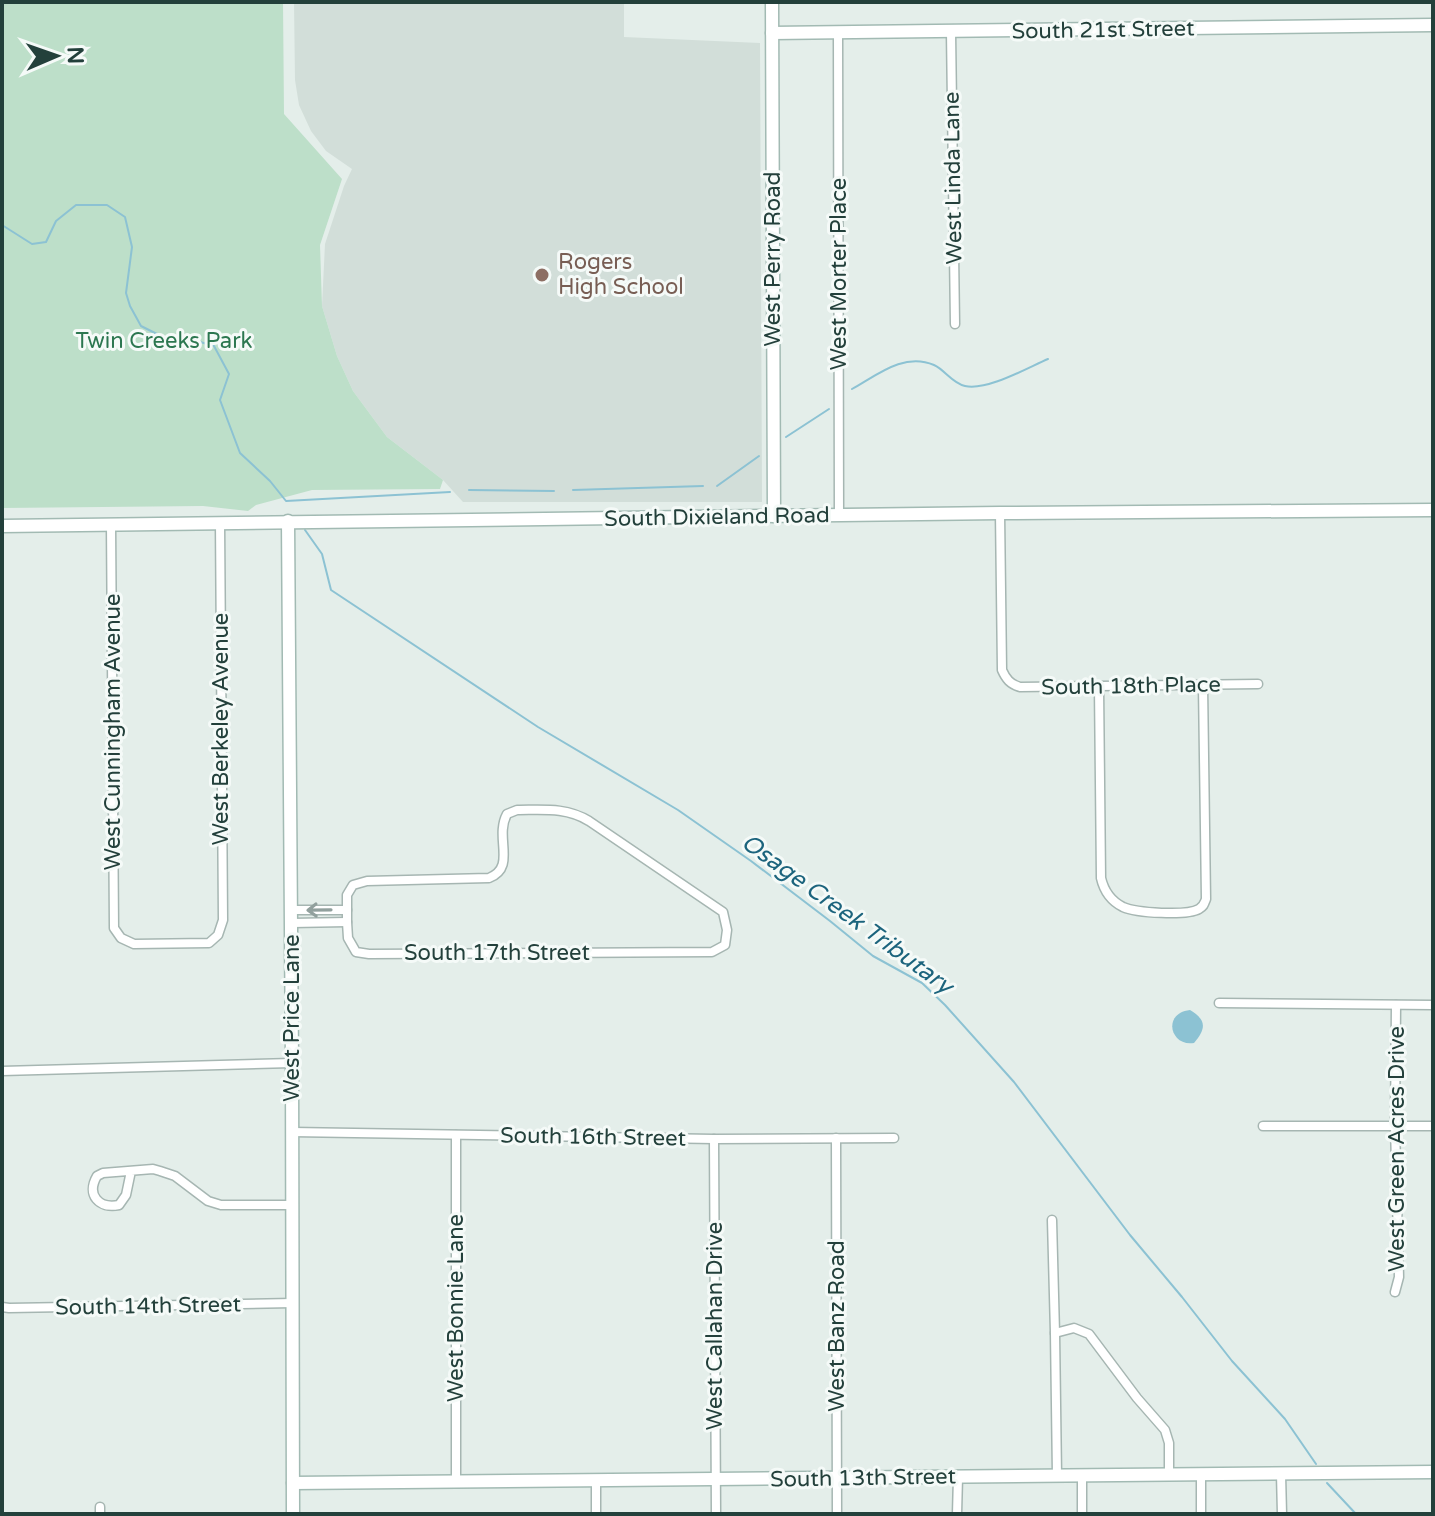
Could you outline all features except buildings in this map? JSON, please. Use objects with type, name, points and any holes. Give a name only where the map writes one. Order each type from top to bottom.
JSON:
[{"type":"street","name":"West Perry Road","points":[[772,2],[774,516]]},
{"type":"street","name":"South 21st Street","points":[[772,33],[1433,25]]},
{"type":"street","name":"West Linda Lane","points":[[951,32],[955,324]]},
{"type":"street","name":"West Morter Place","points":[[838,33],[839,516]]},
{"type":"street","name":"South Dixieland Road","points":[[2,526],[1433,510]]},
{"type":"street","name":"South 18th Place","points":[[1000,513],[1002,670],[1006,680],[1020,687],[1258,684]]},
{"type":"street","name":"West Price Lane","points":[[288,521],[293,1514]]},
{"type":"street","name":"West Berkeley Avenue","points":[[121,938],[134,944],[209,943],[218,935],[223,920],[220,522]]},
{"type":"street","name":"West Cunningham Avenue","points":[[111,524],[114,928],[121,938]]},
{"type":"street","points":[[1099,687],[1101,878],[1106,894],[1135,911],[1192,911],[1199,909],[1206,899],[1203,685]]},
{"type":"street","name":"South 17th Street","points":[[347,910],[347,895],[353,885],[367,881],[489,878],[499,874],[503,867],[502,832],[507,814],[517,810],[557,810],[576,813],[723,912],[727,930],[725,945],[712,952],[369,954],[356,952],[348,938],[347,922]]},
{"type":"street","points":[[347,910],[347,922],[292,916],[347,910]]},
{"type":"street","points":[[1219,1003],[1433,1005]]},
{"type":"street","name":"West Green Acres Drive","points":[[1395,1292],[1399,1277],[1396,1005]]},
{"type":"street","points":[[2,1071],[292,1063]]},
{"type":"street","points":[[1263,1126],[1433,1126]]},
{"type":"street","name":"South 16th Street","points":[[292,1132],[714,1139],[894,1138]]},
{"type":"street","name":"West Bonnie Lane","points":[[456,1135],[456,1482]]},
{"type":"street","name":"West Banz Road","points":[[836,1138],[837,1514]]},
{"type":"street","name":"West Callahan Drive","points":[[714,1139],[716,1514]]},
{"type":"street","points":[[131,1171],[126,1195],[119,1205],[109,1206],[97,1201],[92,1186],[97,1176],[103,1173],[153,1169],[182,1180],[208,1201],[221,1205],[293,1205]]},
{"type":"street","points":[[1052,1220],[1057,1476]]},
{"type":"street","name":"South 14th Street","points":[[2,1307],[293,1303]]},
{"type":"street","points":[[1055,1333],[1074,1328],[1089,1334],[1165,1430],[1169,1443],[1169,1474]]},
{"type":"street","name":"South 13th Street","points":[[293,1483],[1433,1472]]},
{"type":"street","points":[[1201,1474],[1201,1514]]},
{"type":"street","points":[[1281,1474],[1282,1514]]},
{"type":"street","points":[[1082,1475],[1082,1514]]},
{"type":"street","points":[[957,1514],[958,1477]]},
{"type":"street","points":[[596,1480],[596,1514]]},
{"type":"shaded area","name":"Rogers High School","points":[[294,2],[624,2],[624,37],[760,43],[762,502],[463,502],[443,480],[387,437],[353,391],[337,356],[322,306],[325,244],[352,169],[326,151],[311,131],[299,105],[295,80]]},
{"type":"green space","name":"Twin Creeks Park","points":[[2,2],[283,2],[284,114],[342,179],[320,245],[322,306],[337,356],[353,391],[387,437],[443,480],[440,489],[312,490],[256,505],[248,511],[203,506],[2,508]]},
{"type":"water","points":[[1190,1010],[1203,1025],[1194,1043],[1186,1043],[1179,1040],[1172,1029],[1175,1017]]},
{"type":"waterway","name":"Osage Creek Tributary","points":[[2,225],[32,244],[46,242],[56,221],[76,205],[107,205],[125,217],[132,247],[126,293],[141,326],[163,337],[190,339],[214,346],[229,374],[220,400],[240,453],[286,501],[450,492]]},
{"type":"waterway","points":[[852,389],[891,367],[912,361],[934,365],[960,384],[974,387],[1007,378],[1048,359]]},
{"type":"waterway","points":[[786,437],[829,409]]},
{"type":"waterway","points":[[717,486],[759,456]]},
{"type":"waterway","points":[[573,490],[703,486]]},
{"type":"waterway","points":[[469,490],[554,491]]},
{"type":"waterway","name":"Osage Creek Tributary","points":[[305,530],[322,554],[331,590],[538,727],[678,810],[751,861],[873,956],[922,983],[1014,1082],[1130,1235],[1232,1361],[1285,1419],[1316,1464]]},
{"type":"waterway","name":"Osage Creek Tributary","points":[[1327,1483],[1356,1514]]},
{"type":"place","name":"Rogers High School","points":[[542,275]]}]
